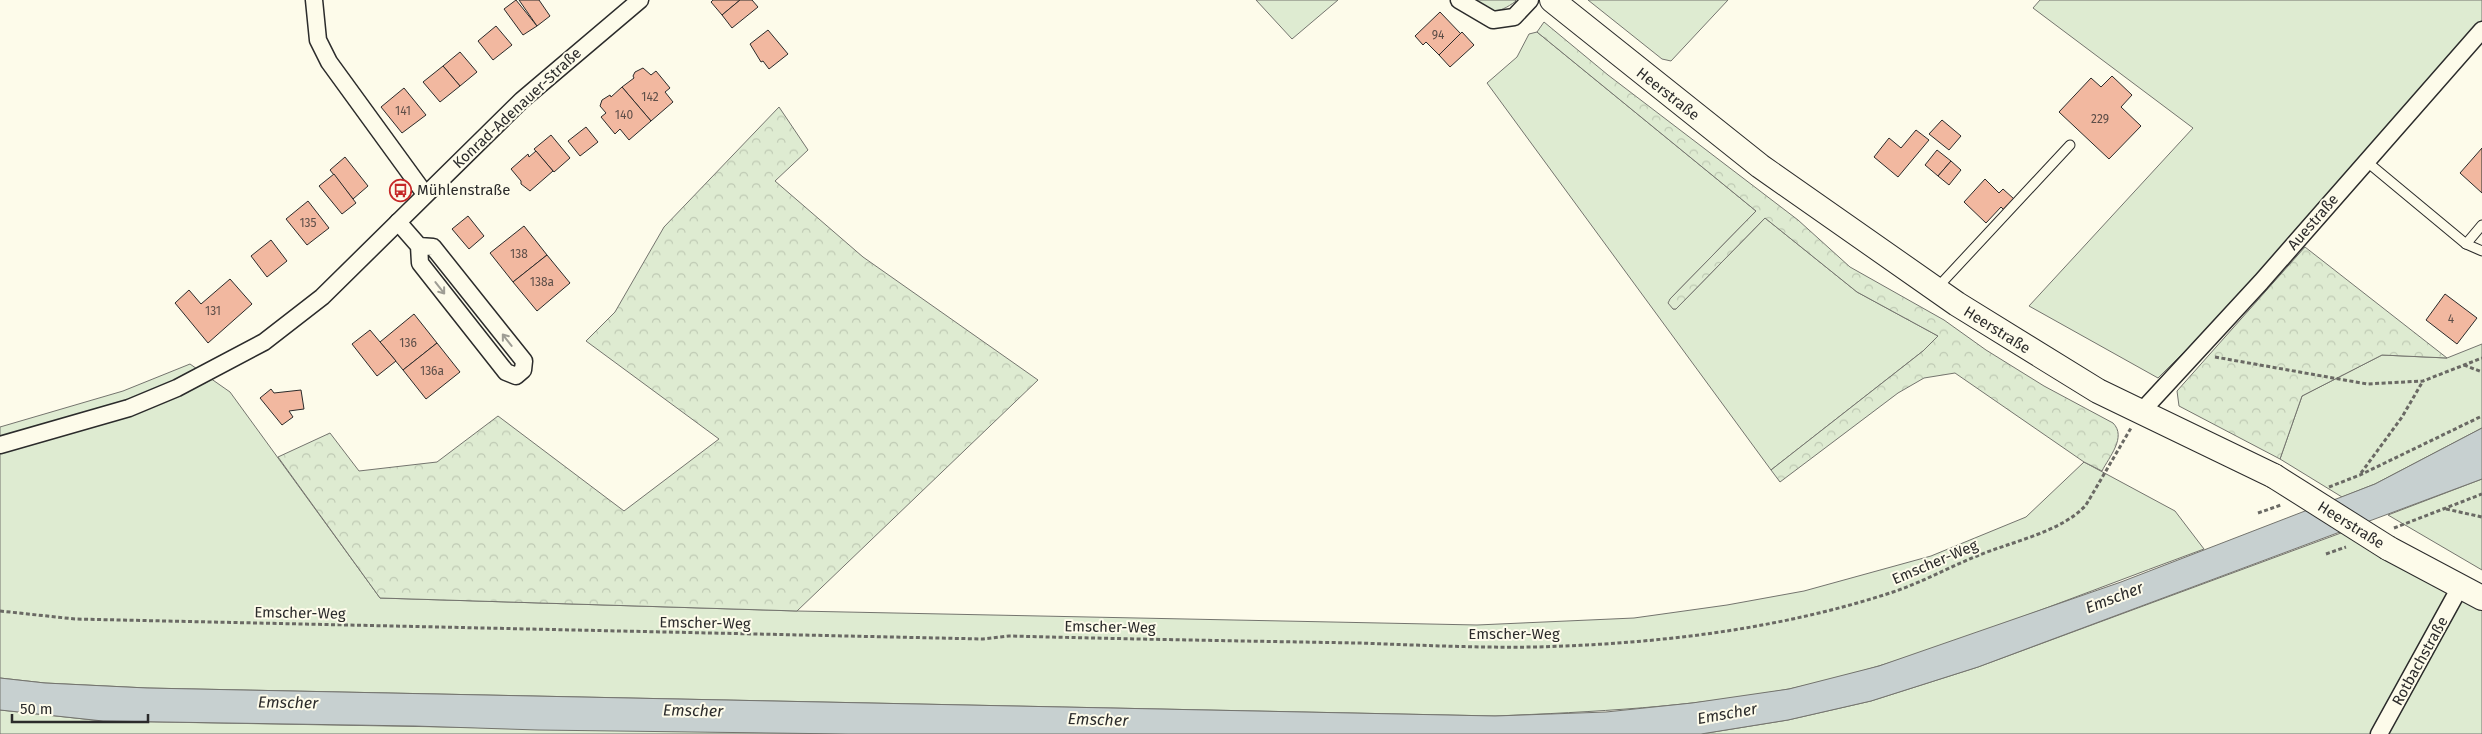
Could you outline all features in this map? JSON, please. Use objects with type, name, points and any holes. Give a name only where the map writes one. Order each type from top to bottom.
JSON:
[{"type":"main road","name":"Heerstraße","points":[[1552,0],[1760,166],[1935,289],[2058,368],[2140,412],[2194,435],[2274,476],[2389,539],[2460,587],[2482,598]]},
{"type":"street","points":[[314,0],[314,18],[318,40],[329,62],[425,194]]},
{"type":"street","name":"Konrad-Adenauer-Straße","points":[[0,445],[129,408],[177,388],[264,342],[322,297],[522,100],[640,0]]},
{"type":"street","points":[[1459,0],[1493,20],[1514,17],[1530,0]]},
{"type":"street","name":"Auestraße","points":[[2140,412],[2201,347],[2482,30]]},
{"type":"street","points":[[398,222],[419,246],[420,262],[506,372],[516,376],[523,370],[524,361],[433,247],[419,246]]},
{"type":"street","name":"Rotbachstraße","points":[[2379,734],[2460,587]]},
{"type":"lane","points":[[1935,289],[2070,145]]},
{"type":"lane","points":[[2366,162],[2466,244],[2482,251]]},
{"type":"lane","points":[[2466,244],[2482,225]]},
{"type":"path","points":[[2201,347],[2212,356],[2367,384],[2424,381],[2482,358]]},
{"type":"path","points":[[2464,365],[2482,372]]},
{"type":"path","points":[[2360,475],[2402,417],[2424,381]]},
{"type":"path","name":"Emscher-Weg","points":[[0,611],[75,619],[963,639],[1009,636],[1534,647],[1672,639],[1724,632],[1788,619],[1890,593],[1930,579],[1976,556],[2064,522],[2078,514],[2086,505],[2140,412]]},
{"type":"path","points":[[2323,489],[2360,475],[2482,416]]},
{"type":"path","points":[[2389,539],[2445,509],[2482,494]]},
{"type":"path","points":[[2258,513],[2286,503]]},
{"type":"path","points":[[2445,509],[2482,517]]},
{"type":"path","points":[[2326,554],[2353,544]]},
{"type":"green space","points":[[1256,0],[1338,0],[1292,39]]},
{"type":"green space","points":[[1472,0],[1516,1],[1504,9],[1494,11],[1484,8]]},
{"type":"green space","points":[[1588,0],[1728,0],[1671,61],[1662,59]]},
{"type":"green space","points":[[2040,0],[2482,0],[2482,23],[2258,278],[2158,378],[2029,306],[2193,128],[2033,8]]},
{"type":"green space","points":[[1544,22],[1608,75],[1798,220],[1850,267],[1944,320],[1986,350],[2044,386],[2113,423],[2117,429],[2118,441],[2102,471],[2084,462],[1955,373],[1924,378],[1898,393],[1780,482],[1771,470],[1923,351],[1938,336],[1857,292],[1765,218],[1676,309],[1673,309],[1668,303],[1670,299],[1756,211],[1537,32]]},
{"type":"green space","points":[[1537,32],[1756,211],[1670,299],[1673,309],[1676,309],[1765,218],[1857,292],[1938,336],[1923,351],[1771,470],[1487,83],[1517,57],[1529,34]]},
{"type":"green space","points":[[779,107],[808,150],[775,181],[863,257],[1038,380],[797,611],[380,598],[278,457],[330,433],[359,471],[437,462],[498,416],[624,511],[719,439],[586,341],[615,312],[664,227]]},
{"type":"green space","points":[[2305,247],[2447,358],[2382,355],[2302,396],[2280,459],[2179,406],[2177,391]]},
{"type":"green space","points":[[2482,344],[2482,428],[2375,484],[2342,497],[2280,459],[2302,396],[2382,355],[2447,358]]},
{"type":"green space","points":[[190,364],[230,392],[380,598],[797,611],[1477,625],[1634,618],[1727,605],[1804,591],[1931,556],[2026,517],[2084,462],[2175,511],[2204,549],[1981,632],[1838,678],[1789,689],[1716,700],[1569,713],[1495,716],[147,688],[45,683],[0,678],[0,427],[123,391]]},
{"type":"green space","points":[[2482,479],[2482,570],[2388,515]]},
{"type":"green space","points":[[2349,530],[2453,590],[2373,734],[1701,734],[1788,720],[1871,701],[1978,667]]},
{"type":"green space","points":[[2463,598],[2482,607],[2482,734],[2385,734]]},
{"type":"green space","points":[[0,710],[103,721],[848,734],[0,734]]},
{"type":"water","name":"Emscher","points":[[2482,428],[2482,479],[1978,667],[1871,701],[1788,720],[1701,734],[848,734],[538,730],[103,721],[0,710],[0,678],[45,683],[147,688],[1495,716],[1606,712],[1692,703],[1789,689],[1879,666],[2121,582],[2375,484]]},
{"type":"building","points":[[516,0],[537,26],[523,35],[504,9]]},
{"type":"building","points":[[519,0],[539,0],[550,16],[537,26]]},
{"type":"building","points":[[713,0],[740,0],[722,15],[711,2]]},
{"type":"building","points":[[740,0],[752,0],[758,7],[732,28],[722,15]]},
{"type":"building","points":[[1440,12],[1461,34],[1439,55],[1426,42],[1423,45],[1415,36]]},
{"type":"building","points":[[496,26],[512,45],[493,60],[478,41]]},
{"type":"building","points":[[768,30],[788,54],[769,69],[763,61],[761,62],[750,44]]},
{"type":"building","points":[[1462,32],[1474,45],[1450,67],[1439,55]]},
{"type":"building","points":[[460,52],[477,72],[460,86],[443,66]]},
{"type":"building","points":[[443,66],[460,86],[440,102],[423,82]]},
{"type":"building","points":[[643,68],[651,75],[656,71],[670,88],[665,92],[673,102],[651,121],[622,87],[634,78],[635,72]]},
{"type":"building","points":[[2112,76],[2132,95],[2121,107],[2141,126],[2109,159],[2059,112],[2091,78],[2101,87]]},
{"type":"building","points":[[622,87],[651,121],[629,140],[620,129],[615,134],[601,117],[606,113],[600,106],[602,100],[610,95],[611,97]]},
{"type":"building","points":[[404,88],[426,115],[402,133],[381,107]]},
{"type":"building","points":[[1942,120],[1961,136],[1949,150],[1929,134]]},
{"type":"building","points":[[586,127],[598,142],[580,156],[568,141]]},
{"type":"building","points":[[1916,130],[1929,140],[1898,177],[1874,157],[1889,138],[1901,148]]},
{"type":"building","points":[[551,135],[570,158],[554,172],[534,149]]},
{"type":"building","points":[[2482,148],[2482,193],[2460,173]]},
{"type":"building","points":[[1937,150],[1951,161],[1938,176],[1925,165]]},
{"type":"building","points":[[536,151],[553,171],[530,191],[521,184],[521,181],[511,169],[528,154],[529,157]]},
{"type":"building","points":[[345,157],[368,186],[353,199],[330,170]]},
{"type":"building","points":[[1951,161],[1961,170],[1949,185],[1938,176]]},
{"type":"building","points":[[334,174],[356,203],[342,214],[319,186]]},
{"type":"building","points":[[1985,179],[1999,193],[2003,189],[2014,199],[2004,210],[2001,207],[1986,223],[1964,202]]},
{"type":"building","points":[[308,201],[329,228],[307,245],[286,219]]},
{"type":"building","points":[[468,216],[484,236],[469,249],[452,229]]},
{"type":"building","points":[[524,226],[547,255],[513,282],[490,253]]},
{"type":"building","points":[[271,240],[287,261],[267,277],[251,256]]},
{"type":"building","points":[[547,255],[570,283],[537,311],[513,282]]},
{"type":"building","points":[[230,279],[252,304],[208,343],[175,303],[189,290],[201,304]]},
{"type":"building","points":[[2445,294],[2477,318],[2457,344],[2426,320]]},
{"type":"building","points":[[414,314],[437,343],[403,370],[380,342]]},
{"type":"building","points":[[370,330],[396,361],[377,376],[352,344]]},
{"type":"building","points":[[437,343],[460,372],[426,399],[403,370]]},
{"type":"building","points":[[271,389],[274,393],[301,390],[304,409],[289,411],[293,417],[282,425],[260,398]]},
{"type":"place","name":"Mühlenstraße","points":[[401,190]]}]
